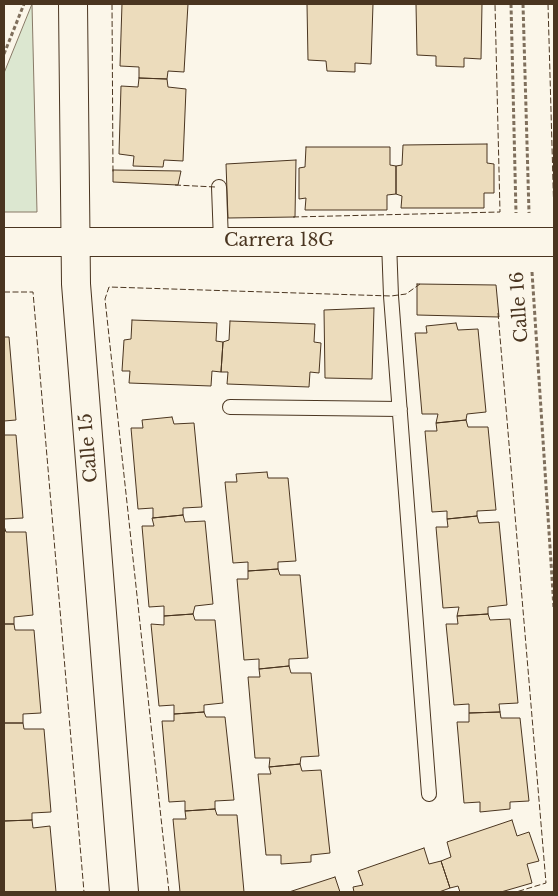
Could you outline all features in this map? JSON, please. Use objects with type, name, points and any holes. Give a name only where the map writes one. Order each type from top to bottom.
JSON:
[{"type":"street","name":"Calle 15","points":[[74,4],[76,284],[124,892]]},
{"type":"street","name":"Carrera 18G","points":[[4,242],[534,243]]},
{"type":"lane","points":[[219,187],[221,241]]},
{"type":"lane","points":[[389,242],[429,794]]},
{"type":"lane","points":[[230,407],[400,409]]},
{"type":"path","points":[[4,54],[24,4]]},
{"type":"path","points":[[512,4],[534,243]]},
{"type":"path","name":"Calle 16","points":[[523,4],[554,608]]},
{"type":"green space","points":[[32,4],[37,212],[4,212],[4,73]]},
{"type":"building","points":[[122,4],[188,4],[184,72],[168,71],[167,79],[139,78],[139,67],[120,66]]},
{"type":"building","points":[[307,4],[373,4],[371,64],[355,63],[355,72],[327,71],[326,61],[308,60]]},
{"type":"building","points":[[416,4],[482,4],[481,59],[464,58],[464,67],[436,66],[436,56],[417,55]]},
{"type":"building","points":[[139,78],[167,79],[168,87],[186,89],[183,161],[164,160],[163,167],[133,166],[134,156],[119,154],[121,86],[138,87]]},
{"type":"building","points":[[487,144],[487,163],[494,164],[494,193],[484,193],[484,208],[401,208],[402,196],[396,194],[396,166],[402,165],[403,145]]},
{"type":"building","points":[[306,147],[390,147],[390,165],[396,166],[396,194],[387,195],[387,210],[305,210],[306,198],[299,199],[299,168],[305,167]]},
{"type":"building","points":[[296,160],[295,217],[228,218],[226,164]]},
{"type":"building","points":[[113,170],[181,171],[178,185],[113,182]]},
{"type":"building","points":[[417,284],[496,285],[499,317],[417,315]]},
{"type":"building","points":[[374,308],[372,379],[325,378],[324,310]]},
{"type":"building","points":[[132,320],[217,323],[216,341],[223,342],[221,372],[212,371],[211,386],[129,383],[130,371],[122,371],[124,340],[131,339]]},
{"type":"building","points":[[230,321],[315,324],[314,342],[321,343],[319,373],[310,372],[309,387],[227,384],[228,372],[221,372],[223,342],[229,340]]},
{"type":"building","points":[[456,323],[458,330],[478,329],[486,412],[467,414],[466,420],[436,423],[438,414],[422,414],[415,333],[427,333],[426,326]]},
{"type":"building","points":[[4,337],[9,337],[16,420],[4,421]]},
{"type":"building","points":[[172,417],[174,424],[194,423],[202,507],[183,508],[183,515],[153,518],[153,508],[138,509],[131,428],[143,428],[142,420]]},
{"type":"building","points":[[466,420],[468,427],[488,427],[496,510],[477,511],[477,516],[447,519],[447,511],[432,512],[425,431],[437,431],[436,423]]},
{"type":"building","points":[[4,435],[16,435],[23,518],[4,519]]},
{"type":"building","points":[[267,472],[268,478],[288,478],[296,561],[278,562],[278,569],[248,571],[248,562],[233,563],[225,482],[237,482],[236,474]]},
{"type":"building","points":[[183,515],[185,522],[205,521],[213,604],[195,606],[193,614],[164,616],[164,606],[149,607],[142,526],[154,526],[152,518]]},
{"type":"building","points":[[477,516],[479,523],[499,522],[507,605],[488,607],[488,614],[457,616],[459,607],[443,608],[436,527],[448,527],[447,519]]},
{"type":"building","points":[[4,526],[6,532],[26,532],[33,615],[14,617],[14,624],[4,624]]},
{"type":"building","points":[[278,569],[280,575],[300,575],[308,658],[289,659],[289,666],[259,669],[259,659],[244,660],[237,579],[248,579],[248,571]]},
{"type":"building","points":[[193,614],[195,620],[215,620],[223,703],[204,705],[204,712],[174,714],[174,705],[159,706],[151,624],[164,625],[164,616]]},
{"type":"building","points":[[488,614],[490,620],[510,619],[518,703],[499,704],[500,712],[469,713],[469,704],[454,705],[446,624],[458,624],[457,616]]},
{"type":"building","points":[[4,624],[14,624],[15,630],[34,630],[41,713],[23,714],[23,723],[4,723]]},
{"type":"building","points":[[289,666],[291,673],[311,673],[319,756],[301,757],[300,764],[269,767],[270,758],[255,758],[248,677],[260,677],[259,669]]},
{"type":"building","points":[[204,712],[206,717],[225,717],[234,800],[215,801],[215,809],[185,811],[185,801],[169,802],[162,721],[174,721],[174,714]]},
{"type":"building","points":[[500,712],[501,718],[520,718],[529,801],[510,802],[510,809],[480,812],[480,802],[464,803],[457,722],[469,722],[469,713]]},
{"type":"building","points":[[4,723],[23,723],[24,729],[44,729],[51,812],[32,813],[32,820],[4,821]]},
{"type":"building","points":[[300,764],[302,771],[321,770],[330,853],[311,855],[311,862],[281,864],[281,855],[266,855],[258,774],[271,774],[269,767]]},
{"type":"building","points":[[215,809],[217,815],[237,815],[244,892],[180,892],[173,819],[186,819],[185,811]]},
{"type":"building","points":[[32,820],[33,828],[50,826],[56,892],[4,892],[4,821]]},
{"type":"building","points":[[512,820],[517,836],[529,832],[539,861],[527,864],[532,883],[501,892],[460,892],[458,886],[450,888],[441,861],[451,857],[447,842]]},
{"type":"building","points":[[424,848],[429,864],[441,861],[450,888],[439,892],[354,892],[353,887],[363,885],[358,871]]},
{"type":"building","points":[[335,877],[340,892],[289,892]]},
{"type":"fence","points":[[112,4],[113,174]]},
{"type":"fence","points":[[293,217],[500,212],[495,4]]},
{"type":"fence","points":[[548,4],[554,217]]},
{"type":"fence","points":[[175,185],[215,187]]},
{"type":"fence","points":[[169,892],[105,299],[109,287],[391,296],[406,294],[420,284]]},
{"type":"fence","points":[[4,292],[33,292],[84,892]]},
{"type":"fence","points":[[498,313],[546,883],[516,892]]}]
